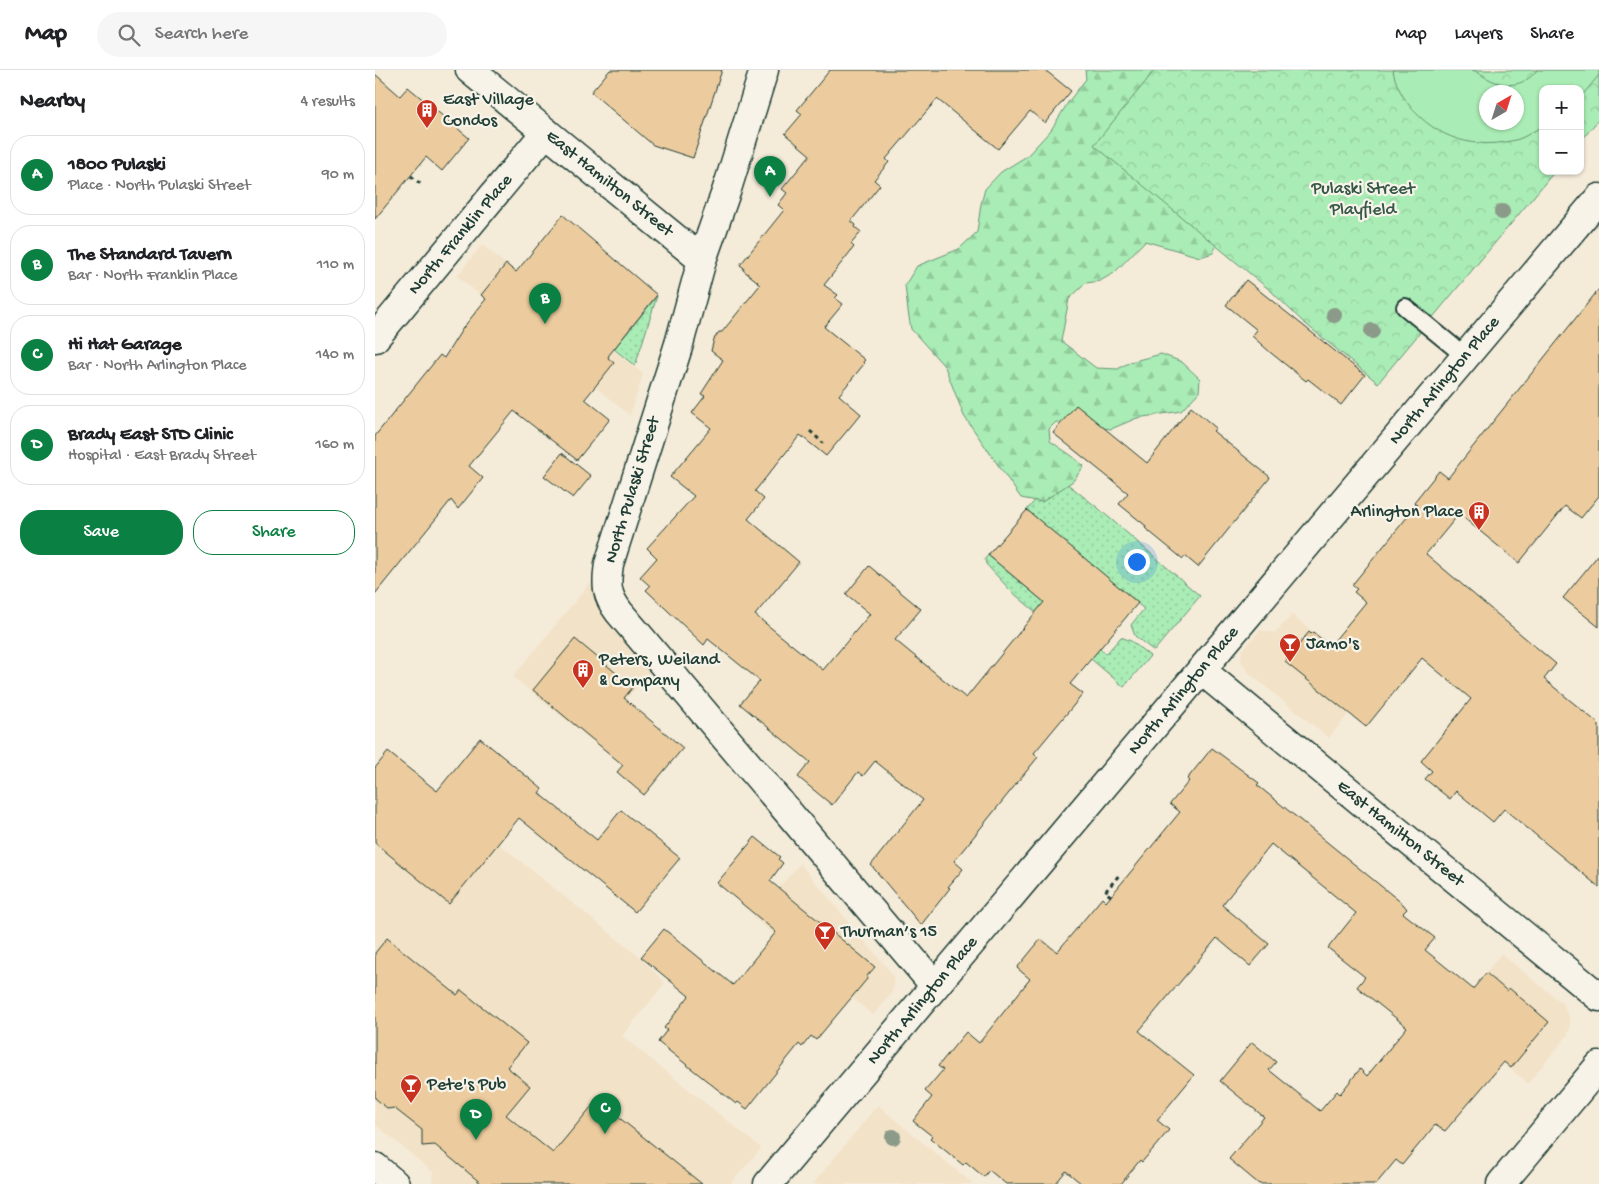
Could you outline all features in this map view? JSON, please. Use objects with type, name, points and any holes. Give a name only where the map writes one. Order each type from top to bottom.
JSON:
[{"type":"street","name":"East Hamilton Street","points":[[470,70],[702,260]]},
{"type":"street","name":"North Pulaski Street","points":[[764,70],[727,189],[702,260],[679,344],[609,564],[608,596],[619,612],[935,986]]},
{"type":"street","name":"North Franklin Place","points":[[375,338],[546,132]]},
{"type":"street","name":"North Arlington Place","points":[[768,1184],[1599,198]]},
{"type":"street","name":"East Hamilton Street","points":[[1201,670],[1599,997]]},
{"type":"street","points":[[1501,1184],[1599,1066]]},
{"type":"street","points":[[375,1167],[395,1184]]},
{"type":"lane","points":[[1405,307],[1466,356]]},
{"type":"path","points":[[411,176],[423,186]]},
{"type":"path","points":[[809,431],[823,442]]},
{"type":"path","points":[[1111,896],[1105,892],[1120,874]]},
{"type":"shaded area","points":[[482,245],[643,374],[630,415],[457,276]]},
{"type":"shaded area","points":[[591,582],[608,596],[660,660],[591,740],[513,677]]},
{"type":"shaded area","points":[[1292,615],[1375,681],[1329,738],[1249,673],[1241,661],[1242,651],[1260,630],[1275,633]]},
{"type":"shaded area","points":[[388,752],[643,960],[665,983],[622,1036],[761,1148],[730,1184],[432,1184],[433,1172],[375,1124],[375,768]]},
{"type":"shaded area","points":[[800,864],[893,977],[894,985],[891,994],[873,1015],[753,917]]},
{"type":"shaded area","points":[[1501,954],[1563,1004],[1570,1020],[1567,1036],[1528,1083],[1449,1018]]},
{"type":"shaded area","points":[[878,1105],[895,1120],[973,1184],[813,1184]]},
{"type":"green space","points":[[1085,70],[1156,70],[1218,241],[1213,253],[1200,257],[1145,241],[1114,273],[1100,281],[1086,283],[1069,299],[1061,341],[1096,368],[1118,369],[1130,362],[1161,354],[1182,362],[1200,379],[1199,392],[1181,411],[1137,418],[1111,429],[1056,422],[1049,429],[1050,441],[1084,466],[1073,481],[1042,502],[1021,498],[964,416],[945,367],[911,329],[905,285],[917,266],[959,249],[977,232],[985,189],[1001,172],[1027,156],[1051,130],[1069,101],[1086,79]]},
{"type":"green space","name":"Pulaski Street Playfield","points":[[1155,70],[1599,70],[1599,119],[1584,137],[1584,85],[1539,85],[1539,175],[1552,175],[1378,383],[1302,321],[1271,291],[1094,145]]},
{"type":"green space","points":[[1393,70],[1472,70],[1492,81],[1513,84],[1526,80],[1537,70],[1599,70],[1599,75],[1584,93],[1584,85],[1539,85],[1539,128],[1519,139],[1488,144],[1458,139],[1432,126],[1409,105],[1399,88]]},
{"type":"green space","points":[[657,296],[635,366],[614,349]]},
{"type":"green space","points":[[1056,475],[1098,508],[1200,596],[1154,651],[1135,636],[1131,625],[1144,609],[1027,510]]},
{"type":"green space","points":[[988,555],[1106,654],[1121,637],[1131,641],[1150,656],[1124,687],[1011,591],[986,564],[985,559]]},
{"type":"building","points":[[610,70],[722,70],[693,158],[653,145],[591,92]]},
{"type":"building","points":[[830,70],[1045,70],[1071,91],[1045,123],[1030,111],[998,149],[937,99],[886,159],[889,162],[874,180],[880,185],[851,221],[861,232],[851,244],[854,247],[824,285],[838,295],[835,298],[843,304],[824,327],[865,360],[864,364],[839,395],[861,414],[826,456],[800,435],[755,491],[764,499],[748,519],[799,562],[755,615],[823,670],[870,614],[846,594],[869,566],[921,609],[895,640],[966,698],[1044,602],[988,555],[1027,510],[1138,603],[1070,684],[1083,694],[1034,753],[1038,757],[954,861],[963,869],[921,925],[871,865],[923,800],[875,761],[863,776],[858,772],[832,805],[798,777],[810,762],[740,704],[760,681],[708,639],[704,645],[646,590],[650,586],[640,577],[657,558],[647,548],[694,496],[670,477],[711,428],[692,413],[705,396],[701,394],[723,360],[711,351],[714,339],[719,332],[722,332],[760,285],[740,265],[784,210],[778,205],[787,193],[782,189],[810,155],[785,134],[802,114],[797,110]]},
{"type":"building","name":"East Village Condos","points":[[375,74],[400,96],[408,87],[469,138],[442,171],[426,157],[375,219]]},
{"type":"building","points":[[563,215],[657,295],[609,355],[608,358],[614,363],[585,399],[610,419],[577,460],[514,411],[469,466],[483,478],[458,509],[451,500],[375,594],[375,436],[440,355],[444,358],[463,328],[486,299],[481,295],[506,264],[516,272]]},
{"type":"building","points":[[1246,280],[1365,375],[1341,405],[1308,379],[1306,381],[1271,353],[1252,336],[1257,330],[1226,305]]},
{"type":"building","points":[[1599,289],[1599,496],[1581,518],[1565,506],[1519,563],[1459,514],[1426,554],[1556,664],[1544,679],[1599,724],[1599,887],[1504,809],[1493,822],[1456,791],[1450,799],[1425,779],[1432,771],[1421,761],[1471,699],[1422,658],[1366,727],[1285,662],[1309,632],[1311,634],[1313,632],[1330,646],[1366,602],[1354,592],[1357,589],[1352,585],[1417,505],[1414,502],[1439,471],[1448,478]]},
{"type":"building","points":[[1076,405],[1147,463],[1191,407],[1216,428],[1213,431],[1270,477],[1198,567],[1185,556],[1183,559],[1119,504],[1128,493],[1053,433]]},
{"type":"building","points":[[562,453],[591,476],[573,498],[544,476]]},
{"type":"building","points":[[1599,554],[1599,627],[1563,598]]},
{"type":"building","points":[[575,639],[633,687],[624,698],[683,748],[644,795],[617,772],[623,765],[533,690]]},
{"type":"building","points":[[480,738],[542,789],[539,793],[597,840],[621,810],[680,858],[635,912],[519,818],[449,904],[375,843],[375,768],[388,752],[437,791]]},
{"type":"building","points":[[1212,748],[1259,783],[1257,785],[1403,904],[1407,909],[1403,913],[1435,938],[1425,950],[1473,989],[1486,973],[1507,991],[1509,988],[1549,1022],[1511,1068],[1504,1062],[1445,1131],[1435,1125],[1402,1165],[1396,1160],[1376,1184],[1259,1184],[1229,1159],[1264,1117],[1220,1081],[1252,1042],[1276,1062],[1269,1070],[1320,1111],[1337,1091],[1340,1094],[1360,1069],[1367,1076],[1407,1027],[1357,987],[1365,977],[1328,948],[1356,913],[1271,844],[1222,905],[1269,944],[1250,966],[1217,938],[1139,1031],[1194,1075],[1157,1120],[1169,1130],[1142,1162],[1140,1160],[1121,1184],[1082,1184],[1066,1171],[1055,1184],[1006,1184],[989,1170],[984,1177],[966,1162],[963,1165],[930,1138],[932,1136],[913,1121],[932,1097],[925,1091],[943,1070],[938,1066],[966,1032],[979,1043],[1030,979],[1017,968],[1041,939],[1057,952],[1102,898],[1106,902],[1180,812],[1170,804]]},
{"type":"building","points":[[755,837],[780,857],[778,859],[783,863],[770,881],[875,967],[816,1040],[811,1036],[802,1047],[799,1044],[747,1109],[738,1102],[736,1104],[658,1042],[667,1030],[664,1028],[689,996],[641,957],[664,929],[733,985],[776,932],[717,883]]},
{"type":"building","points":[[387,938],[457,995],[461,990],[527,1043],[507,1067],[530,1086],[506,1115],[553,1153],[597,1100],[702,1184],[482,1184],[435,1145],[422,1146],[422,1130],[394,1108],[388,1109],[375,1098],[375,953]]},
{"type":"place","name":"East Village Condos","points":[[427,129]]},
{"type":"place","name":"1800 Pulaski","points":[[770,197]]},
{"type":"place","name":"The Standard Tavern","points":[[545,324]]},
{"type":"place","name":"Arlington Place","points":[[1479,531]]},
{"type":"place","name":"Jamo's","points":[[1290,663]]},
{"type":"place","name":"Peters, Weiland & Company","points":[[583,689]]},
{"type":"place","name":"Thurman’s 15","points":[[825,951]]},
{"type":"place","name":"Pete's Pub","points":[[411,1104]]},
{"type":"place","name":"Hi Hat Garage","points":[[605,1134]]},
{"type":"place","name":"Brady East STD Clinic","points":[[476,1140]]}]
